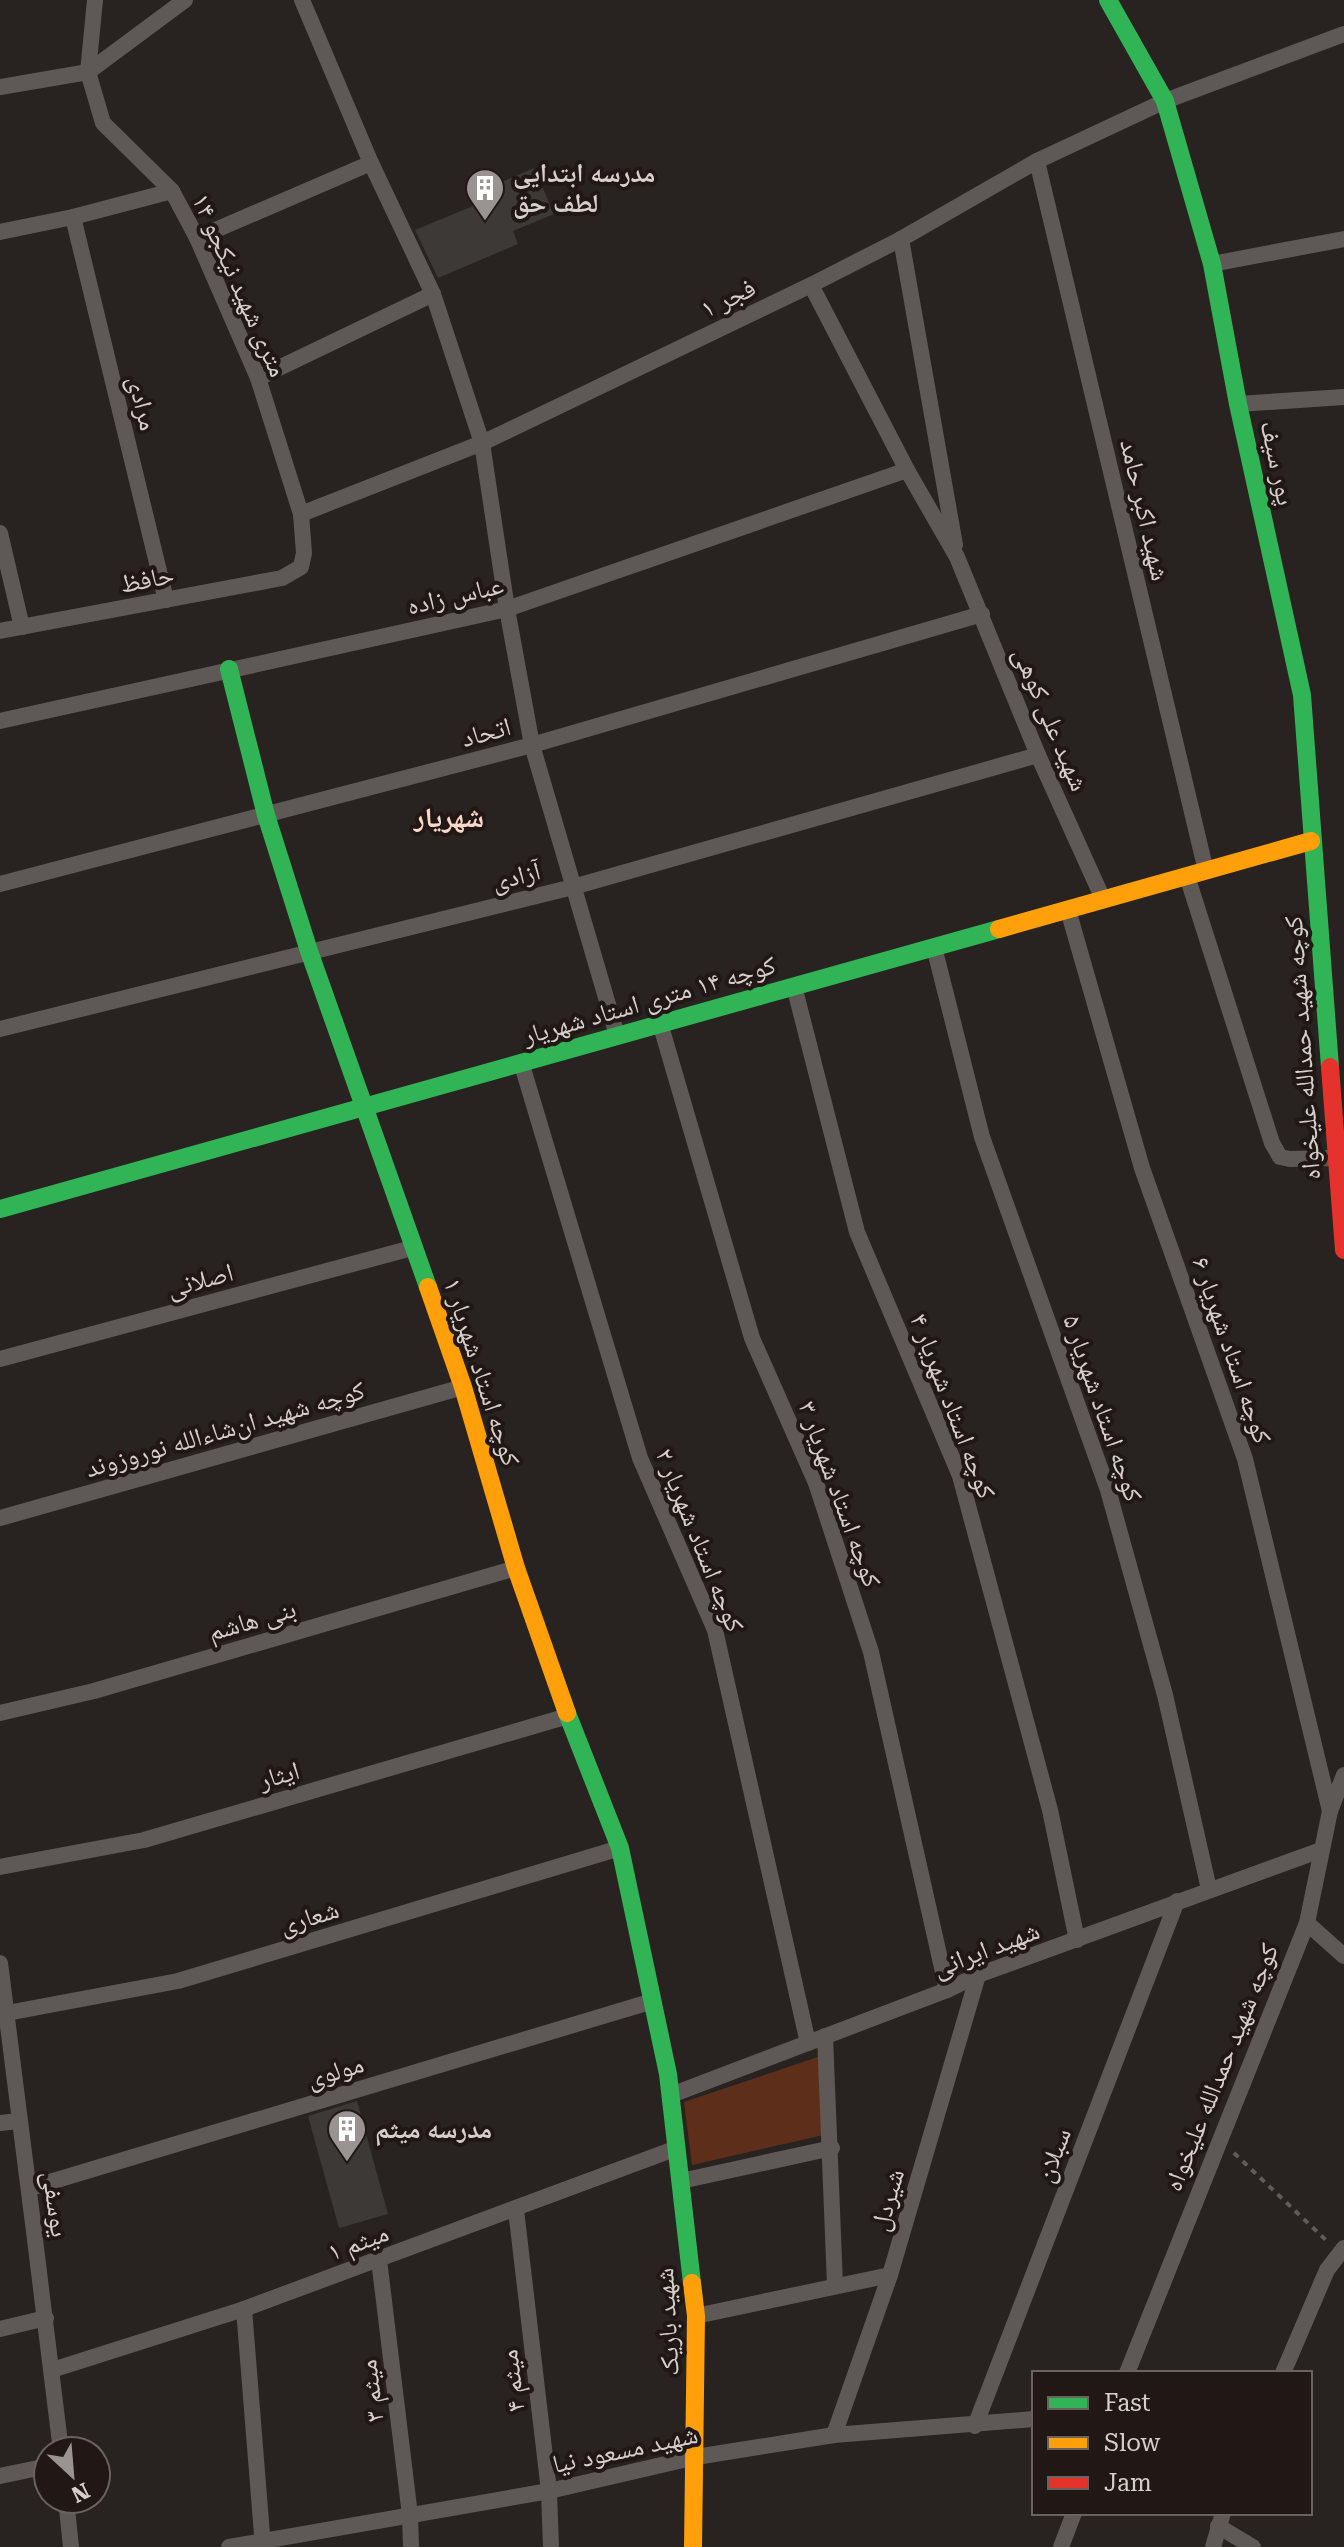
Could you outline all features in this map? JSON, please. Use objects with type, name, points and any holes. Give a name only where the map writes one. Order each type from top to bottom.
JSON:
[{"type":"street","name":"۱۴ متری شهید نیکجو","points":[[95,0],[88,72],[103,123],[172,191],[197,238],[258,378],[301,514],[304,553],[301,567]]},
{"type":"street","points":[[0,87],[88,72],[185,0]]},
{"type":"street","points":[[302,0],[371,163],[433,294],[482,443],[507,609],[532,745],[617,1035]]},
{"type":"street","name":"پور سیف","points":[[1108,0],[1165,101],[1212,264],[1238,404],[1302,695],[1311,841]]},
{"type":"street","name":"فجر ۱","points":[[301,514],[482,443],[811,285],[901,239],[1037,161],[1165,101],[1344,34]]},
{"type":"street","name":"شهید اکبر حامد","points":[[1037,161],[1206,871]]},
{"type":"street","points":[[197,238],[371,163]]},
{"type":"street","points":[[0,232],[172,191]]},
{"type":"street","name":"مرادی","points":[[73,217],[166,600]]},
{"type":"street","name":"شهید علی کوهی","points":[[901,239],[957,557]]},
{"type":"street","points":[[1212,264],[1344,239]]},
{"type":"street","name":"شهید علی کوهی","points":[[811,285],[907,470],[957,557],[1038,755],[1103,899]]},
{"type":"street","points":[[258,378],[433,294]]},
{"type":"street","points":[[1238,404],[1344,397]]},
{"type":"street","name":"عباس زاده","points":[[0,721],[507,609],[907,470]]},
{"type":"street","points":[[0,533],[22,627]]},
{"type":"street","name":"حافظ","points":[[0,631],[282,578],[301,567]]},
{"type":"street","name":"اتحاد","points":[[0,884],[532,745],[982,614]]},
{"type":"street","name":"کوچه استاد شهریار ۱","points":[[229,669],[266,815],[309,951],[463,1387],[516,1568],[568,1716],[620,1848],[671,2095]]},
{"type":"street","name":"آزادی","points":[[0,1029],[573,887],[1038,755]]},
{"type":"street","name":"کوچه ۱۴ متری استاد شهریار","points":[[0,1209],[1311,841]]},
{"type":"street","name":"کوچه شهید حمدالله علیخواه","points":[[1311,841],[1339,1100],[1336,1158],[1344,1250]]},
{"type":"street","points":[[1187,876],[1272,1143],[1280,1157],[1336,1158]]},
{"type":"street","name":"کوچه استاد شهریار ۶","points":[[1068,910],[1142,1168],[1245,1459],[1330,1811]]},
{"type":"street","name":"کوچه استاد شهریار ۵","points":[[934,947],[982,1137],[1108,1490],[1165,1695],[1209,1889]]},
{"type":"street","name":"کوچه استاد شهریار ۴","points":[[794,986],[857,1232],[960,1476],[1050,1810],[1077,1940]]},
{"type":"street","name":"کوچه استاد شهریار ۳","points":[[660,1023],[752,1338],[816,1483],[871,1652],[947,1990]]},
{"type":"street","name":"کوچه استاد شهریار ۲","points":[[521,1062],[640,1458],[715,1630],[808,2043]]},
{"type":"street","name":"اصلانی","points":[[0,1359],[412,1248]]},
{"type":"street","name":"کوچه شهید ان‌شاءالله نوروزوند","points":[[0,1518],[463,1387]]},
{"type":"street","name":"بنی هاشم","points":[[0,1713],[94,1691],[516,1568]]},
{"type":"street","name":"ایثار","points":[[0,1867],[144,1840],[568,1716]]},
{"type":"street","name":"کوچه شهید حمدالله علیخواه","points":[[1128,2371],[1307,1923],[1330,1811],[1344,1775]]},
{"type":"street","name":"شعاری","points":[[7,2013],[178,1981],[620,1848]]},
{"type":"street","name":"شهید ایرانی","points":[[671,2095],[947,1990],[978,1975],[1321,1850]]},
{"type":"street","name":"سبلان","points":[[975,2426],[1177,1901]]},
{"type":"street","points":[[1307,1923],[1344,1956]]},
{"type":"street","name":"یوسفی","points":[[1,1975],[59,2435]]},
{"type":"street","name":"شیردل","points":[[834,2435],[890,2275],[978,1975]]},
{"type":"street","name":"مولوی","points":[[30,2188],[653,2001]]},
{"type":"street","points":[[825,2036],[832,2148],[835,2285]]},
{"type":"street","name":"شهید باریک","points":[[671,2095],[696,2316],[693,2547]]},
{"type":"street","points":[[0,2123],[19,2121]]},
{"type":"street","name":"میثم ۱","points":[[52,2370],[244,2309],[677,2148]]},
{"type":"street","points":[[681,2181],[832,2148]]},
{"type":"street","name":"میثم ۴","points":[[516,2210],[549,2491],[551,2547]]},
{"type":"street","points":[[1284,2371],[1327,2270],[1342,2251]]},
{"type":"street","name":"میثم ۳","points":[[379,2260],[410,2515],[411,2547]]},
{"type":"street","points":[[696,2316],[890,2275]]},
{"type":"street","points":[[244,2309],[263,2544]]},
{"type":"street","points":[[0,2329],[46,2318]]},
{"type":"street","name":"شهید مسعود نیا","points":[[229,2547],[263,2544],[549,2491],[696,2457],[834,2435],[1032,2419]]},
{"type":"street","points":[[0,2476],[32,2469]]},
{"type":"street","points":[[68,2515],[71,2547]]},
{"type":"street","points":[[1061,2547],[1073,2515]]},
{"type":"street","points":[[1213,2547],[1220,2519],[1253,2547]]},
{"type":"path","points":[[1220,2140],[1342,2251]]},
{"type":"shaded area","points":[[818,2057],[828,2134],[692,2165],[684,2102]]},
{"type":"building","name":"مدرسه ابتدایی لطف حق","points":[[534,168],[554,214],[513,231],[518,244],[438,278],[415,230],[497,196],[490,187]]},
{"type":"building","name":"مدرسه میثم","points":[[357,2101],[388,2214],[339,2228],[308,2116]]},
{"type":"traffic: fast","points":[[1108,0],[1165,101],[1212,264],[1238,404],[1302,695],[1330,1067]]},
{"type":"traffic: fast","points":[[229,669],[266,815],[309,951],[428,1287]]},
{"type":"traffic: fast","points":[[0,1209],[999,929]]},
{"type":"traffic: fast","points":[[567,1713],[620,1848],[668,2074],[692,2283]]},
{"type":"traffic: slow","points":[[999,929],[1311,841]]},
{"type":"traffic: slow","points":[[428,1287],[463,1387],[516,1568],[567,1713]]},
{"type":"traffic: slow","points":[[692,2283],[696,2316],[693,2547]]},
{"type":"traffic: jam","points":[[1330,1067],[1344,1250]]},
{"type":"place","name":"مدرسه ابتدایی لطف حق","points":[[485,222]]},
{"type":"place","name":"مدرسه میثم","points":[[347,2163]]},
{"type":"district","name":"شهریار","points":[[449,817]]}]
